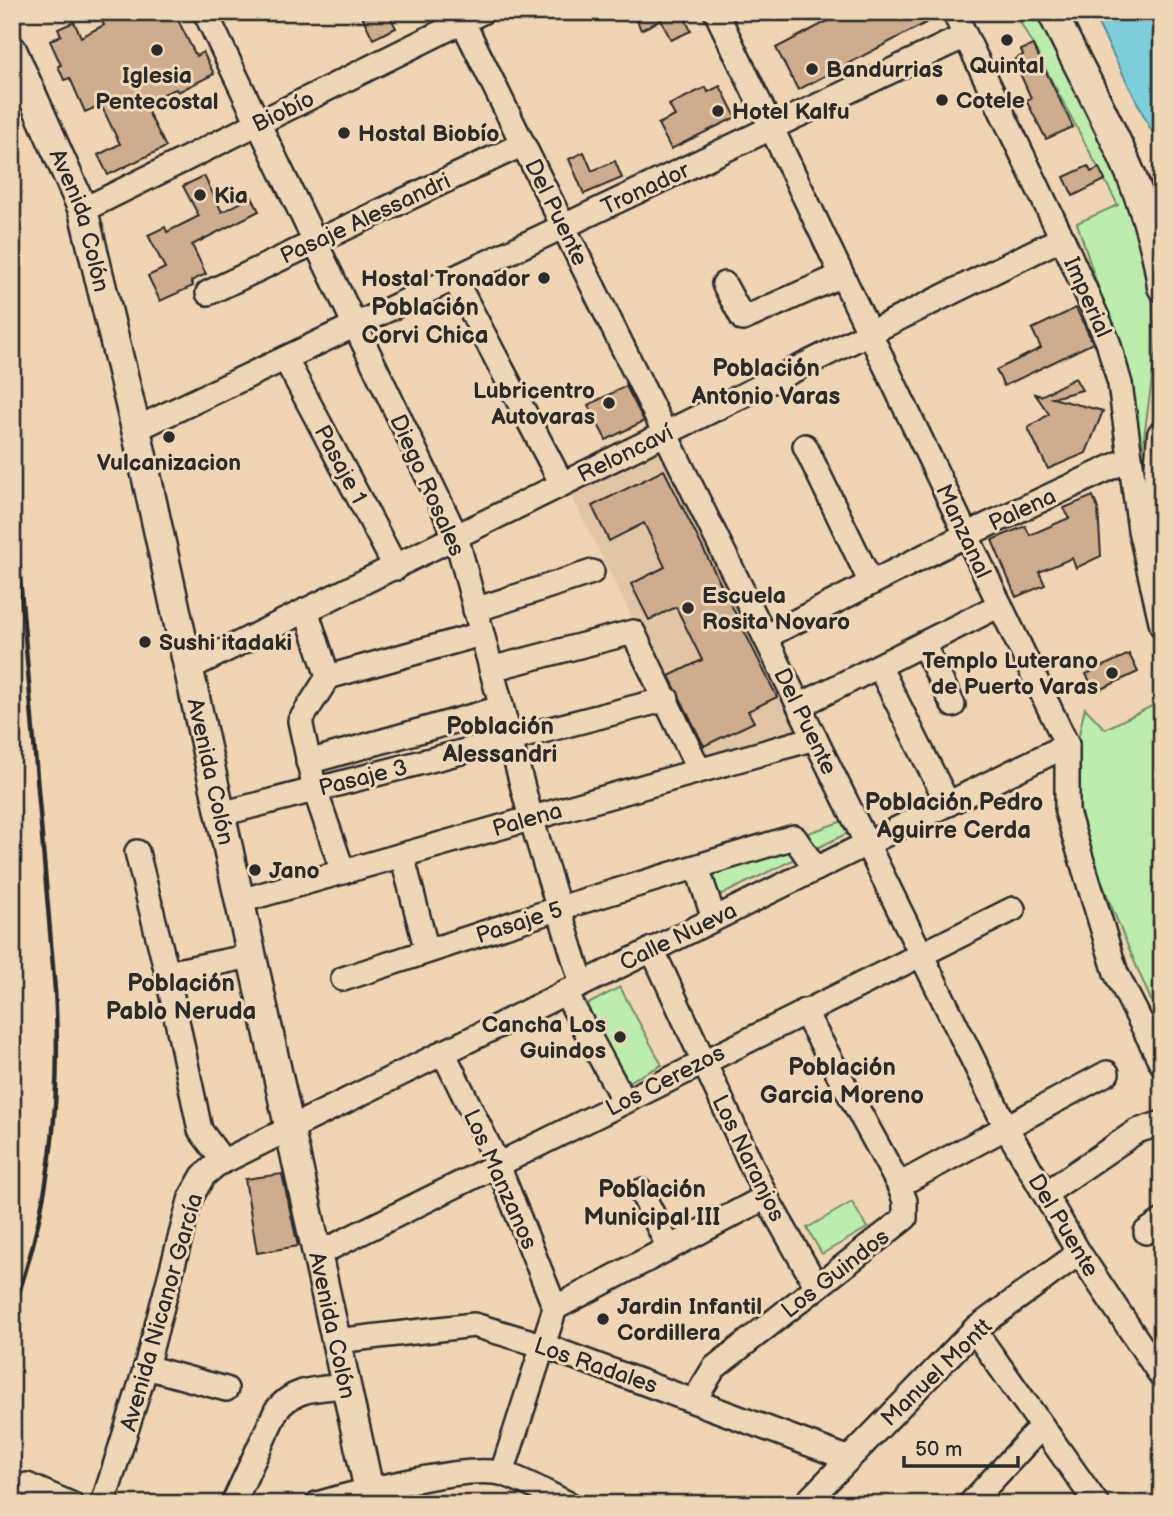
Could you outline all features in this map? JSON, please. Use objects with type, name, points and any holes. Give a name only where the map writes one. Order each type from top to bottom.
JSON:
[{"type":"main road","points":[[1052,12],[1134,185],[1154,246],[1162,287]]},
{"type":"main road","name":"Avenida Colón","points":[[12,50],[83,210],[136,429],[371,1496]]},
{"type":"main road","points":[[1161,565],[1156,508],[1162,435]]},
{"type":"street","name":"Diego Rosales","points":[[205,12],[456,536],[509,740],[560,908],[573,988],[625,1101]]},
{"type":"street","name":"Manzanal","points":[[716,12],[1067,745],[1067,812],[1116,973],[1162,1064]]},
{"type":"street","name":"Imperial","points":[[954,12],[1101,323],[1114,363],[1129,459],[1162,626]]},
{"type":"street","name":"Biobío","points":[[83,210],[468,15]]},
{"type":"street","name":"Del Puente","points":[[468,15],[523,144],[1007,1129],[1079,1253],[1162,1377]]},
{"type":"street","name":"Tronador","points":[[136,429],[965,36]]},
{"type":"street","name":"Pasaje Alessandri","points":[[208,293],[523,144]]},
{"type":"street","name":"Reloncaví","points":[[188,668],[1062,238]]},
{"type":"street","points":[[724,284],[743,319],[842,275]]},
{"type":"street","points":[[454,278],[562,484]]},
{"type":"street","name":"Pasaje 1","points":[[286,360],[396,568]]},
{"type":"street","points":[[805,446],[871,583]]},
{"type":"street","name":"Palena","points":[[765,637],[966,535],[1129,459]]},
{"type":"street","points":[[474,610],[592,572]]},
{"type":"street","points":[[799,706],[1000,605]]},
{"type":"street","points":[[306,610],[328,677]]},
{"type":"street","points":[[491,669],[634,632],[699,770]]},
{"type":"street","points":[[343,872],[315,790],[300,721],[328,677],[481,634]]},
{"type":"street","points":[[923,644],[953,705]]},
{"type":"street","points":[[879,666],[948,804]]},
{"type":"street","name":"Pasaje 3","points":[[220,814],[667,699]]},
{"type":"street","points":[[308,762],[501,708]]},
{"type":"street","name":"Palena","points":[[240,901],[815,738]]},
{"type":"street","name":"Calle Nueva","points":[[290,1128],[1067,745]]},
{"type":"street","name":"Pasaje 5","points":[[343,979],[560,908],[794,837],[816,869]]},
{"type":"street","points":[[137,852],[167,973],[200,1130],[223,1160]]},
{"type":"street","points":[[402,855],[427,951]]},
{"type":"street","points":[[697,867],[714,919]]},
{"type":"street","name":"Los Cerezos","points":[[318,1254],[702,1060],[922,956],[1013,909]]},
{"type":"street","name":"Los Naranjos","points":[[652,949],[766,1197],[817,1287]]},
{"type":"street","points":[[167,973],[251,956]]},
{"type":"street","points":[[804,1011],[899,1185],[1107,1073]]},
{"type":"street","name":"Los Manzanos","points":[[443,1052],[497,1163],[555,1308]]},
{"type":"street","points":[[1045,1194],[1137,1131],[1162,1122]]},
{"type":"street","name":"Avenida Nicanor García","points":[[103,1504],[146,1367],[191,1198],[203,1176],[223,1160],[290,1128]]},
{"type":"street","name":"Los Guindos","points":[[695,1399],[714,1368],[905,1218],[905,1202],[899,1185]]},
{"type":"street","points":[[641,1191],[669,1248]]},
{"type":"street","points":[[502,1473],[555,1308],[766,1197]]},
{"type":"street","name":"Manuel Montt","points":[[805,1504],[974,1330],[1079,1253]]},
{"type":"street","name":"Los Radales","points":[[336,1341],[474,1325],[542,1345],[695,1399],[847,1458]]},
{"type":"street","points":[[974,1330],[1097,1504]]},
{"type":"street","points":[[146,1367],[226,1389]]},
{"type":"street","points":[[233,1504],[276,1410],[284,1401],[297,1392],[346,1385]]},
{"type":"street","points":[[970,1504],[1042,1426]]},
{"type":"street","points":[[317,1504],[371,1496],[476,1472],[502,1473],[569,1504]]},
{"type":"street","points":[[27,1485],[71,1504]]},
{"type":"shaded area","name":"Escuela Rosita Novaro","points":[[667,439],[806,728],[701,756],[568,489]]},
{"type":"green space","points":[[1015,12],[1045,12],[1129,184],[1152,292],[1155,357],[1140,466],[1116,342],[1077,223],[1118,205]]},
{"type":"green space","points":[[1162,701],[1162,1026],[1094,861],[1078,804],[1075,768],[1085,708],[1105,729]]},
{"type":"green space","points":[[843,821],[850,832],[715,898],[707,868]]},
{"type":"green space","name":"Cancha Los Guindos","points":[[620,987],[662,1065],[620,1086],[579,1009]]},
{"type":"green space","points":[[852,1202],[867,1228],[822,1254],[807,1228]]},
{"type":"water","points":[[1092,12],[1162,12],[1162,152]]},
{"type":"building","points":[[97,12],[174,12],[196,56],[203,52],[214,74],[178,92],[176,89],[143,102],[166,147],[108,175],[98,155],[120,144],[101,105],[85,112],[70,78],[64,80],[58,66],[61,65],[50,41],[61,35],[58,29],[74,22],[81,37],[104,25]]},
{"type":"building","points":[[360,12],[388,12],[396,28],[373,39]]},
{"type":"building","points":[[633,12],[682,12],[691,31],[671,40],[661,20],[641,30]]},
{"type":"building","name":"Bandurrias","points":[[845,12],[940,12],[941,15],[798,90],[776,48]]},
{"type":"building","points":[[1033,45],[1073,127],[1046,139],[1026,100],[1031,98],[1014,60],[1023,55],[1021,50]]},
{"type":"building","points":[[720,86],[736,117],[671,149],[658,124],[675,116],[669,105],[706,87],[708,92]]},
{"type":"building","points":[[584,152],[592,171],[615,161],[622,178],[584,194],[569,159]]},
{"type":"building","points":[[1088,166],[1091,172],[1099,168],[1105,180],[1073,196],[1064,177]]},
{"type":"building","points":[[204,176],[222,212],[252,197],[259,211],[192,245],[206,274],[191,281],[193,286],[160,301],[148,276],[165,268],[148,235],[165,227],[167,232],[199,216],[183,186]]},
{"type":"building","points":[[1076,308],[1093,343],[1004,386],[996,370],[1041,348],[1032,329]]},
{"type":"building","points":[[1075,378],[1082,390],[1052,398],[1103,411],[1086,453],[1048,469],[1028,428],[1049,414],[1035,394],[1041,396]]},
{"type":"building","points":[[626,386],[644,421],[606,440],[588,405]]},
{"type":"building","points":[[664,470],[777,697],[748,711],[754,722],[704,746],[669,676],[702,660],[676,607],[649,620],[631,584],[665,567],[644,523],[609,541],[592,506]]},
{"type":"building","points":[[1093,496],[1098,509],[1101,556],[1076,568],[1072,558],[1039,572],[1045,585],[1016,597],[992,540],[1025,526],[1030,535],[1069,518],[1064,508]]},
{"type":"building","name":"Templo Luterano de Puerto Varas","points":[[1129,654],[1138,672],[1095,692],[1086,674]]},
{"type":"building","points":[[282,1174],[298,1246],[257,1253],[245,1179]]},
{"type":"railway","points":[[12,483],[57,1032],[54,1113],[44,1194],[36,1234],[12,1313]]},
{"type":"place","name":"Quintal","points":[[1007,40]]},
{"type":"place","name":"Iglesia Pentecostal","points":[[157,50]]},
{"type":"place","name":"Bandurrias","points":[[812,69]]},
{"type":"place","name":"Cotele","points":[[942,100]]},
{"type":"place","name":"Hotel Kalfu","points":[[718,111]]},
{"type":"place","name":"Hostal Biobío","points":[[344,133]]},
{"type":"place","name":"Kia","points":[[200,195]]},
{"type":"place","name":"Hostal Tronador","points":[[544,278]]},
{"type":"place","name":"Lubricentro Autovaras","points":[[609,403]]},
{"type":"place","name":"Vulcanizacion","points":[[169,437]]},
{"type":"place","name":"Escuela Rosita Novaro","points":[[688,608]]},
{"type":"place","name":"Sushi itadaki","points":[[145,642]]},
{"type":"place","name":"Templo Luterano de Puerto Varas","points":[[1112,673]]},
{"type":"place","name":"Jano","points":[[255,870]]},
{"type":"place","name":"Cancha Los Guindos","points":[[620,1037]]},
{"type":"place","name":"Jardin Infantil Cordillera","points":[[603,1319]]},
{"type":"district","name":"Población Corvi Chica","points":[[425,321]]},
{"type":"district","name":"Población Antonio Varas","points":[[766,382]]},
{"type":"district","name":"Población Alessandri","points":[[500,740]]},
{"type":"district","name":"Población Pedro Aguirre Cerda","points":[[954,816]]},
{"type":"district","name":"Población Pablo Neruda","points":[[181,997]]},
{"type":"district","name":"Población Garcia Moreno","points":[[842,1081]]},
{"type":"district","name":"Población Municipal III","points":[[652,1203]]}]
